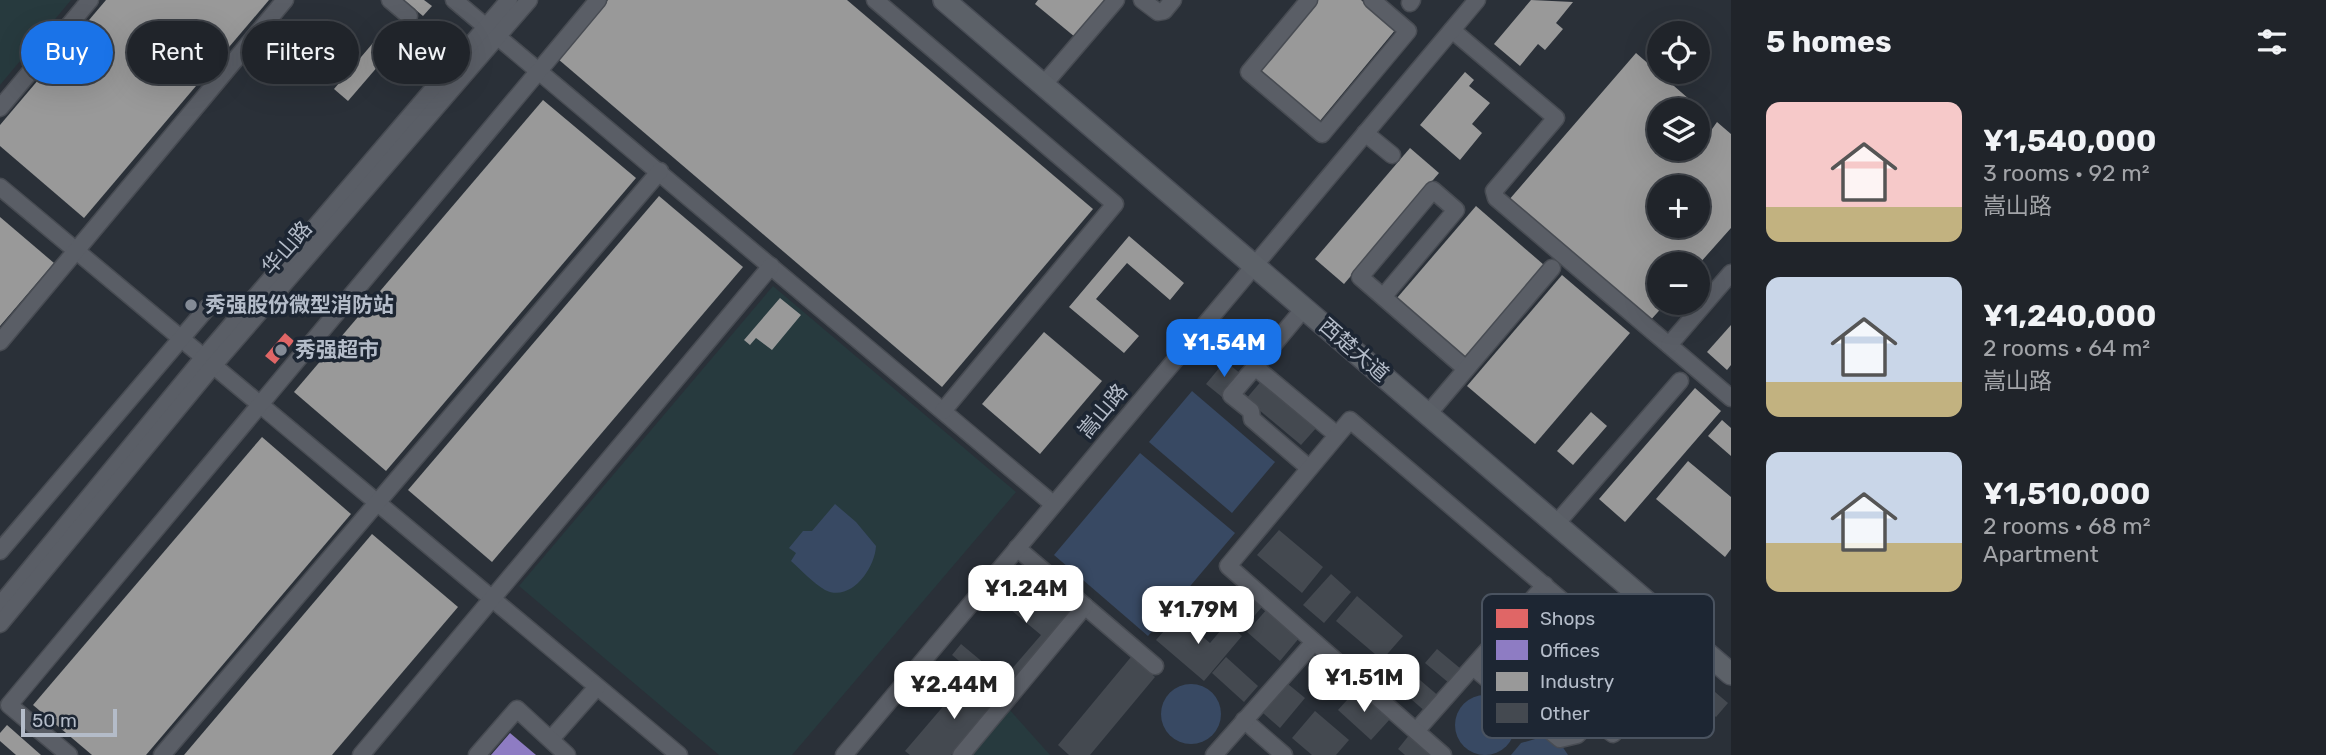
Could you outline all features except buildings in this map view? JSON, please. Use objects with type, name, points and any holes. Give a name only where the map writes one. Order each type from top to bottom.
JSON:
[{"type":"main road","name":"西楚大道","points":[[944,0],[1638,594]]},
{"type":"street","points":[[0,108],[90,0]]},
{"type":"street","points":[[0,342],[285,0]]},
{"type":"street","points":[[390,0],[409,16]]},
{"type":"street","points":[[454,0],[1053,504]]},
{"type":"street","name":"华山路","points":[[492,32],[509,0]]},
{"type":"street","name":"华山路","points":[[0,605],[492,32],[529,0]]},
{"type":"street","points":[[69,755],[9,705],[597,0]]},
{"type":"street","points":[[875,0],[1115,204],[943,411]]},
{"type":"street","points":[[1044,85],[1116,0]]},
{"type":"street","points":[[1142,0],[1158,12],[1164,10],[1173,0]]},
{"type":"street","points":[[1309,0],[1248,72],[1322,134],[1408,31],[1372,0]]},
{"type":"street","name":"嵩山路","points":[[844,755],[1477,0]]},
{"type":"street","points":[[1452,30],[1556,118],[1494,191],[1496,198],[1731,398]]},
{"type":"street","points":[[1374,73],[1398,93]]},
{"type":"street","points":[[1365,132],[1392,155]]},
{"type":"street","points":[[162,755],[660,172]]},
{"type":"street","points":[[0,187],[678,755]]},
{"type":"street","points":[[1383,297],[1456,210],[1433,190],[1360,277],[1383,297],[1466,369]]},
{"type":"street","points":[[1399,230],[1422,250]]},
{"type":"street","points":[[361,755],[771,266]]},
{"type":"street","points":[[1428,414],[1552,268]]},
{"type":"street","points":[[1669,345],[1731,273]]},
{"type":"street","points":[[0,551],[208,307]]},
{"type":"street","points":[[1305,307],[1231,395],[1251,411],[1252,419],[1310,468]]},
{"type":"street","name":"华山路","points":[[0,624],[208,362]]},
{"type":"street","points":[[1255,367],[1337,435]]},
{"type":"street","points":[[1556,524],[1680,381]]},
{"type":"street","points":[[1443,755],[1228,566],[1350,420],[1555,594]]},
{"type":"street","points":[[1017,548],[1155,666]]},
{"type":"street","points":[[1537,594],[1545,585]]},
{"type":"street","points":[[961,755],[1085,606]]},
{"type":"street","points":[[1214,755],[1314,642]]},
{"type":"street","points":[[1416,731],[1482,657]]},
{"type":"street","points":[[1473,667],[1482,674]]},
{"type":"street","points":[[551,739],[597,687]]},
{"type":"street","points":[[477,755],[517,709],[568,755]]},
{"type":"street","points":[[1244,720],[1284,755]]},
{"type":"green space","points":[[0,0],[71,0],[53,21],[21,21],[21,60],[0,85]]},
{"type":"green space","points":[[773,286],[1016,492],[792,755],[719,755],[519,586]]},
{"type":"green space","points":[[1008,708],[1050,755],[968,755]]},
{"type":"water","points":[[1192,391],[1275,462],[1232,513],[1149,442]]},
{"type":"water","points":[[1140,453],[1235,533],[1148,636],[1054,555]]},
{"type":"water","points":[[835,504],[856,522],[876,546],[871,564],[860,581],[844,592],[835,593],[825,590],[791,561],[796,553],[789,548],[803,531],[812,531]]},
{"type":"water","points":[[1191,684],[1212,693],[1221,714],[1212,735],[1191,744],[1170,735],[1161,714],[1170,693]]},
{"type":"water","points":[[1482,696],[1482,738],[1512,738],[1496,753],[1474,753],[1460,742],[1457,736],[1455,725],[1460,708],[1468,700]]},
{"type":"water","points":[[1544,738],[1562,746],[1568,755],[1511,755],[1521,743]]},
{"type":"place","name":"秀强股份微型消防站","points":[[191,305]]},
{"type":"place","name":"秀强超市","points":[[281,350]]}]
